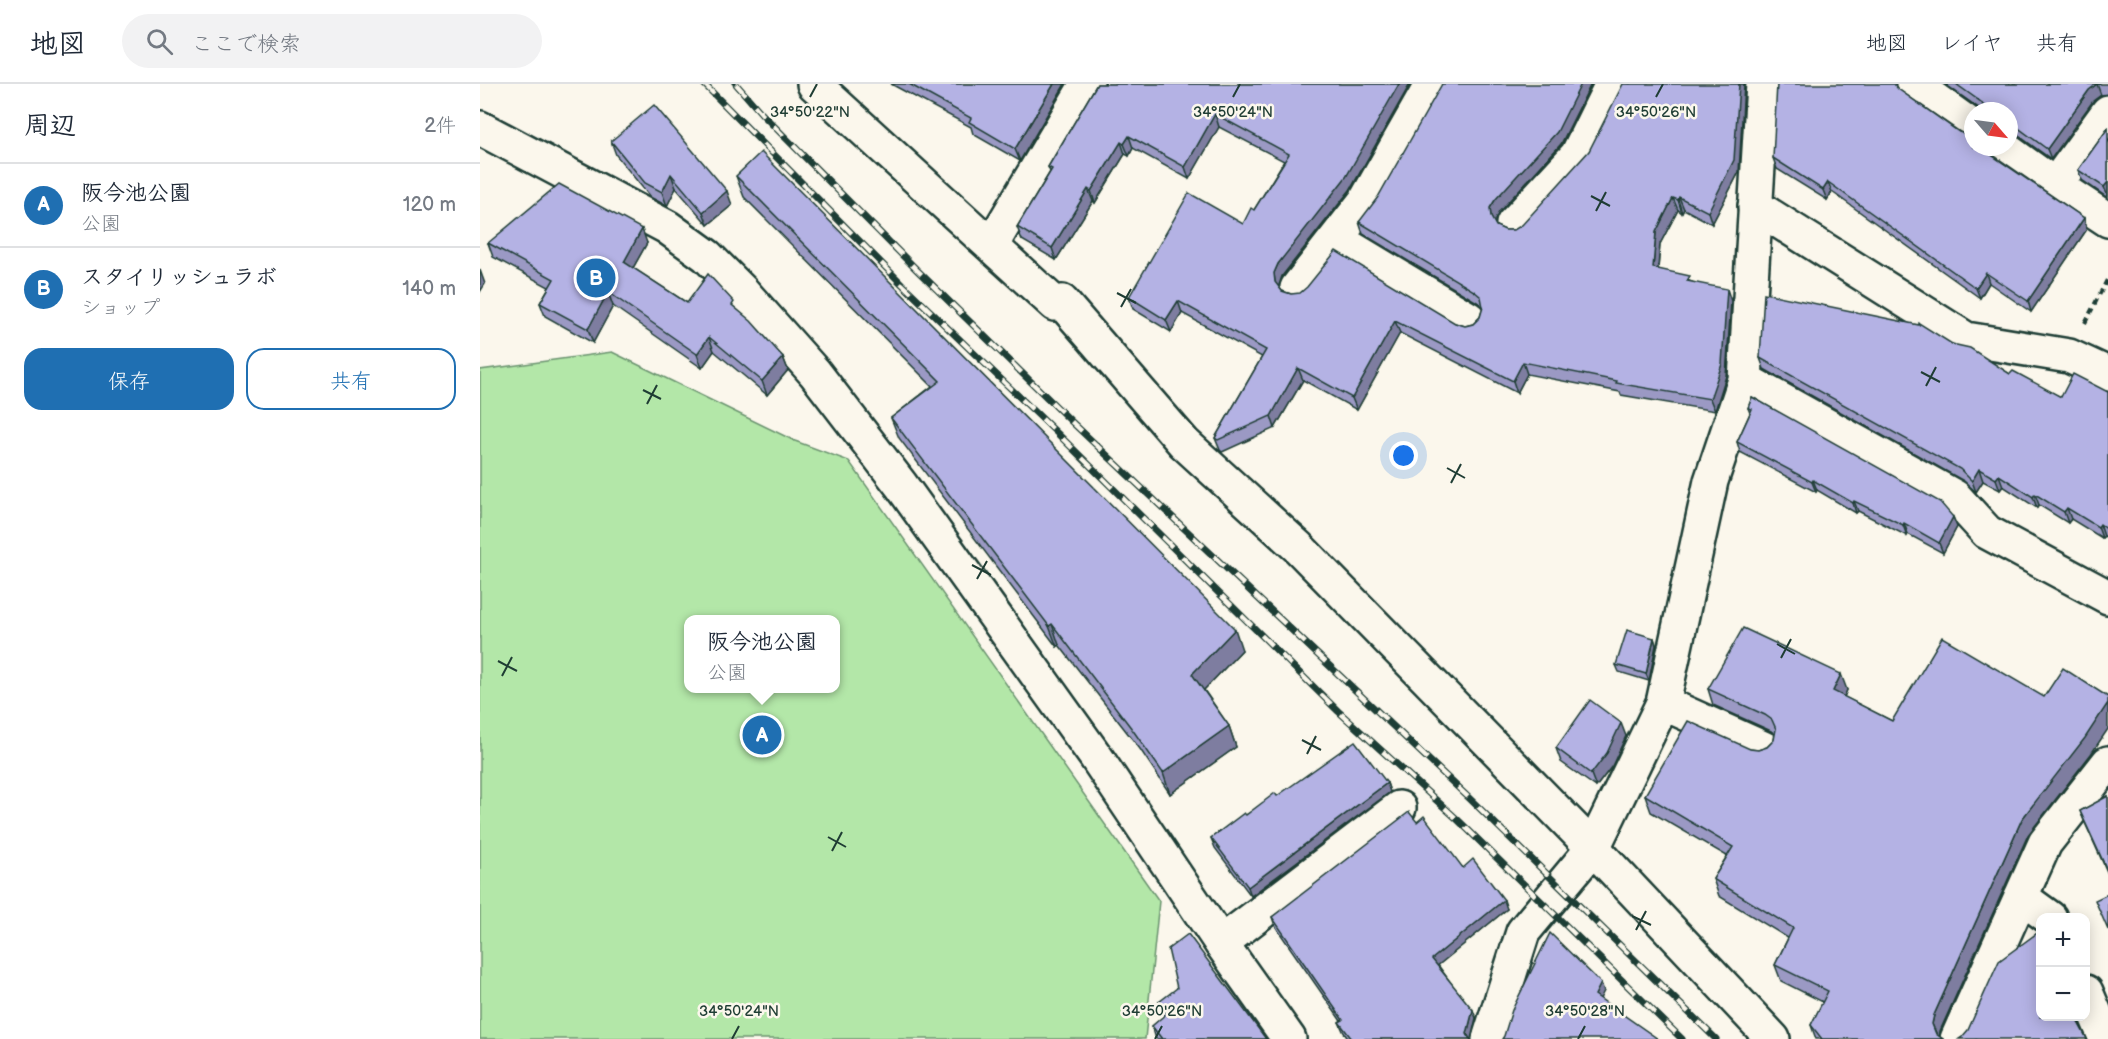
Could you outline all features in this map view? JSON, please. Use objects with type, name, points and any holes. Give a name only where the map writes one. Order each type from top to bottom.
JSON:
[{"type":"street","points":[[992,244],[1087,84]]},
{"type":"street","points":[[1297,288],[1366,200],[1432,84]]},
{"type":"street","points":[[1513,224],[1577,155],[1612,84]]},
{"type":"street","points":[[1489,1039],[1523,932],[1593,848],[1663,703],[1711,481],[1745,380],[1763,84]]},
{"type":"street","points":[[1913,84],[1964,121]]},
{"type":"street","points":[[817,85],[1055,304],[1062,302],[1184,443],[1298,547],[1593,848],[1773,1039]]},
{"type":"street","points":[[2055,185],[2108,112]]},
{"type":"street","points":[[480,128],[667,227],[707,256],[815,373],[901,485],[1096,757],[1221,943],[1289,1039]]},
{"type":"street","points":[[2015,156],[2108,220]]},
{"type":"street","points":[[1755,206],[1966,339],[2069,356],[2108,375]]},
{"type":"street","points":[[1336,239],[1469,319]]},
{"type":"street","points":[[1745,380],[1955,497],[1987,532],[2108,597]]},
{"type":"street","points":[[1663,703],[1763,748]]},
{"type":"street","points":[[1957,1039],[2045,843],[2108,762]]},
{"type":"street","points":[[1221,943],[1399,808]]},
{"type":"street","points":[[2021,897],[2043,913]]},
{"type":"street","points":[[2090,1003],[2106,1039]]},
{"type":"path","points":[[2069,356],[2108,278]]},
{"type":"green space","points":[[612,352],[795,441],[849,461],[1159,901],[1145,1039],[480,1039],[480,370]]},
{"type":"building","points":[[909,84],[1054,84],[1015,149],[969,122],[971,118]]},
{"type":"building","points":[[1097,84],[1399,84],[1346,177],[1278,264],[1274,273],[1275,282],[1282,291],[1291,294],[1300,293],[1336,251],[1455,323],[1465,326],[1473,324],[1480,317],[1483,307],[1481,297],[1359,222],[1378,197],[1442,84],[1581,84],[1557,132],[1490,208],[1491,217],[1496,226],[1505,230],[1514,230],[1522,225],[1589,151],[1623,84],[1739,84],[1734,160],[1708,212],[1679,197],[1678,200],[1673,198],[1656,232],[1653,268],[1690,276],[1687,281],[1727,289],[1722,364],[1710,399],[1616,383],[1617,381],[1523,362],[1513,381],[1395,321],[1352,398],[1298,368],[1271,416],[1218,440],[1215,438],[1266,350],[1178,301],[1166,320],[1129,297],[1189,193],[1243,224],[1251,208],[1254,210],[1289,154],[1215,114],[1185,167],[1129,136],[1124,144],[1121,142],[1091,191],[1088,189],[1052,248],[1017,227],[1052,169],[1048,167]]},
{"type":"building","points":[[1777,84],[1894,84],[1964,134],[1964,156],[1993,156],[2084,218],[2028,301],[1986,273],[1976,288],[1828,182],[1823,190],[1773,158]]},
{"type":"building","points":[[1956,84],[2097,84],[2089,90],[2047,149],[2018,128],[2018,102],[1981,102]]},
{"type":"building","points":[[654,105],[727,191],[703,212],[671,174],[662,192],[645,183],[611,141]]},
{"type":"building","points":[[2108,128],[2108,182],[2104,187],[2078,170]]},
{"type":"building","points":[[761,152],[1235,629],[1192,674],[1229,726],[1163,773],[1052,624],[1049,626],[891,418],[940,381],[736,176]]},
{"type":"building","points":[[559,184],[642,229],[624,262],[687,303],[708,274],[734,302],[732,305],[751,321],[783,357],[762,381],[709,337],[697,354],[608,292],[588,329],[540,303],[554,279],[488,243]]},
{"type":"building","points":[[1764,293],[1919,325],[1919,323],[1952,344],[1970,348],[2010,374],[2013,371],[2061,397],[2073,374],[2108,392],[2108,530],[2100,524],[2098,527],[2067,508],[2064,512],[2035,494],[2033,497],[1999,475],[1996,479],[1979,469],[1972,481],[1960,469],[1760,358]]},
{"type":"building","points":[[1752,397],[1940,502],[1953,517],[1939,543],[1904,523],[1903,525],[1854,501],[1853,503],[1737,442],[1752,409],[1748,408]]},
{"type":"building","points":[[1743,628],[1841,674],[1833,691],[1892,721],[1942,637],[2044,697],[2063,668],[2108,697],[2108,703],[2085,738],[2022,819],[1934,1015],[1932,1024],[1936,1034],[1943,1039],[1822,1039],[1811,1025],[1828,991],[1775,965],[1793,928],[1713,879],[1733,847],[1645,795],[1688,721],[1750,749],[1758,750],[1767,747],[1774,740],[1776,729],[1772,720],[1708,689]]},
{"type":"building","points":[[1627,630],[1654,638],[1646,674],[1616,665]]},
{"type":"building","points":[[1590,700],[1621,723],[1607,753],[1591,774],[1556,748]]},
{"type":"building","points":[[1355,741],[1387,783],[1248,887],[1211,838],[1244,813],[1246,815],[1275,793],[1277,796]]},
{"type":"building","points":[[2108,796],[2108,872],[2080,811]]},
{"type":"building","points":[[1409,812],[1417,822],[1424,816],[1463,868],[1473,859],[1504,900],[1432,959],[1473,1010],[1467,1034],[1470,1039],[1352,1039],[1339,1022],[1343,1020],[1272,917]]},
{"type":"building","points":[[2108,894],[2108,930],[2095,900]]},
{"type":"building","points":[[1550,933],[1601,983],[1595,995],[1658,1039],[1502,1039],[1512,1010]]},
{"type":"building","points":[[1188,934],[1266,1039],[1162,1039],[1152,1026],[1167,1013],[1159,1002],[1177,988],[1168,949]]},
{"type":"building","points":[[2036,934],[2036,1021],[2077,1021],[2087,1039],[1959,1039],[1968,1030],[1999,961]]},
{"type":"railway","points":[[704,84],[902,284],[1058,434],[1338,711],[1457,819],[1682,1039]]},
{"type":"railway","points":[[736,84],[762,114],[917,270],[1074,424],[1468,797],[1716,1039]]},
{"type":"place","name":"スタイリッシュラボ","points":[[596,278]]},
{"type":"place","name":"阪今池公園","points":[[762,735]]}]
